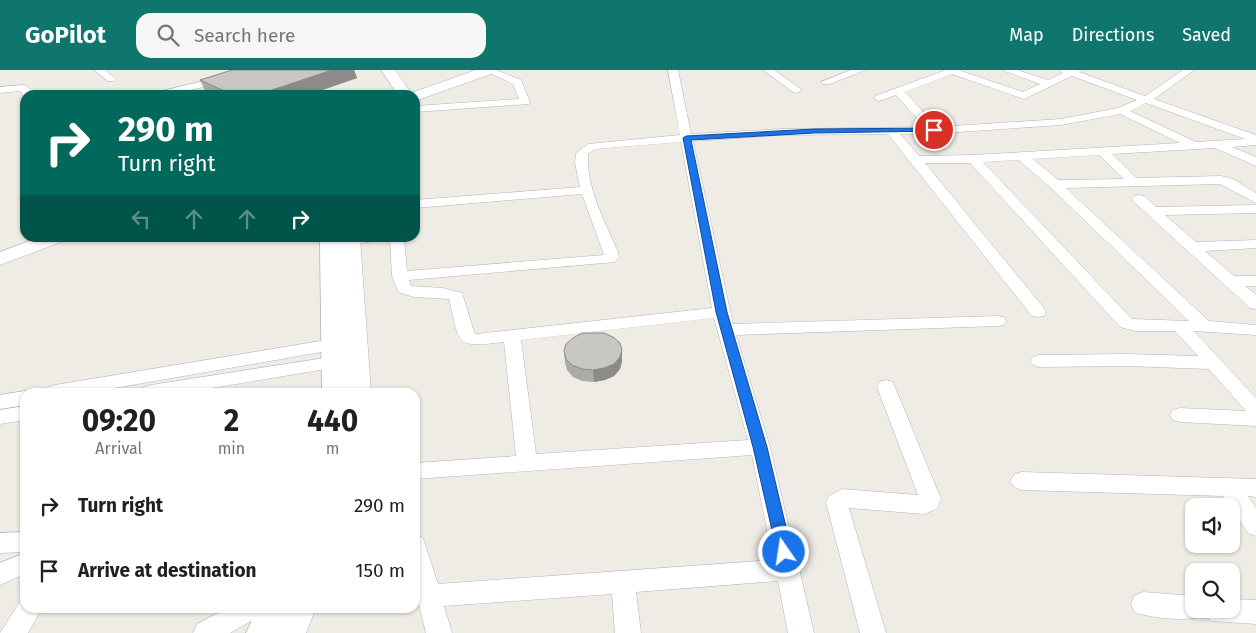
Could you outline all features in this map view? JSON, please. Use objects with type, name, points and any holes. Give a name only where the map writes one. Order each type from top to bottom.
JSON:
[{"type":"street","points":[[99,70],[111,79]]},
{"type":"street","points":[[179,90],[261,70]]},
{"type":"street","points":[[388,70],[408,90]]},
{"type":"street","points":[[415,90],[465,70]]},
{"type":"street","points":[[417,90],[488,70],[518,82],[525,102],[420,109]]},
{"type":"street","points":[[673,70],[721,312],[760,447],[789,570],[801,633]]},
{"type":"street","points":[[768,70],[797,90]]},
{"type":"street","points":[[830,70],[842,77]]},
{"type":"street","points":[[826,82],[860,70]]},
{"type":"street","points":[[879,98],[954,70],[1021,96],[1049,84],[1070,71],[1256,141]]},
{"type":"street","points":[[1006,70],[1049,84]]},
{"type":"street","points":[[400,276],[610,259],[612,256],[611,252],[588,190],[581,160],[582,153],[586,149],[606,144],[783,132],[934,130],[1052,123],[1122,110],[1147,99],[1189,70]]},
{"type":"street","points":[[0,90],[23,88],[25,90]]},
{"type":"street","points":[[898,91],[934,130]]},
{"type":"street","points":[[1122,110],[1196,146]]},
{"type":"street","points":[[891,130],[1038,312]]},
{"type":"street","points":[[915,160],[973,159],[1256,141]]},
{"type":"street","points":[[1217,144],[1256,162]]},
{"type":"street","points":[[1101,151],[1134,182]]},
{"type":"street","points":[[1022,156],[1204,326]]},
{"type":"street","points":[[973,159],[1124,321],[1135,326],[1204,326],[1256,330]]},
{"type":"street","points":[[1054,184],[1224,180],[1256,199]]},
{"type":"street","points":[[420,204],[588,190]]},
{"type":"street","points":[[1139,199],[1256,304]]},
{"type":"street","points":[[1152,210],[1256,209]]},
{"type":"street","points":[[0,246],[20,239]]},
{"type":"street","points":[[0,259],[44,242]]},
{"type":"street","points":[[336,388],[345,352],[350,242]]},
{"type":"street","points":[[397,242],[400,276],[404,289],[407,292],[445,292],[456,296],[468,338],[512,336],[721,312]]},
{"type":"street","points":[[1191,247],[1256,244]]},
{"type":"street","points":[[1230,281],[1256,281]]},
{"type":"street","points":[[726,330],[998,321]]},
{"type":"street","points":[[1180,326],[1256,410]]},
{"type":"street","points":[[512,336],[527,463]]},
{"type":"street","points":[[84,388],[345,352]]},
{"type":"street","points":[[170,388],[345,352]]},
{"type":"street","points":[[345,352],[357,388]]},
{"type":"street","points":[[1039,361],[1126,360],[1213,363]]},
{"type":"street","points":[[874,633],[836,502],[842,498],[924,505],[929,503],[930,500],[886,387]]},
{"type":"street","points":[[0,402],[20,399]]},
{"type":"street","points":[[0,417],[20,414]]},
{"type":"street","points":[[1180,415],[1256,419]]},
{"type":"street","points":[[420,471],[760,447]]},
{"type":"street","points":[[1021,481],[1256,488]]},
{"type":"street","points":[[1229,487],[1256,526]]},
{"type":"street","points":[[0,543],[20,542]]},
{"type":"street","points":[[420,563],[439,633]]},
{"type":"street","points":[[0,574],[20,565]]},
{"type":"street","points":[[429,596],[789,570]]},
{"type":"street","points":[[623,582],[628,633]]},
{"type":"street","points":[[1143,604],[1185,607]]},
{"type":"street","points":[[1240,611],[1256,612]]},
{"type":"street","points":[[14,633],[27,613]]},
{"type":"street","points":[[206,633],[242,613]]},
{"type":"street","points":[[264,633],[274,613]]},
{"type":"street","points":[[288,633],[296,613]]},
{"type":"building","points":[[232,70],[332,70],[272,90],[222,90],[200,80]]},
{"type":"building","points":[[582,333],[604,333],[613,337],[620,343],[622,350],[620,357],[614,364],[593,370],[582,369],[572,365],[566,359],[564,351],[566,344]]},
{"type":"route","points":[[784,552],[760,447],[721,312],[686,138],[783,132],[934,130]]}]
